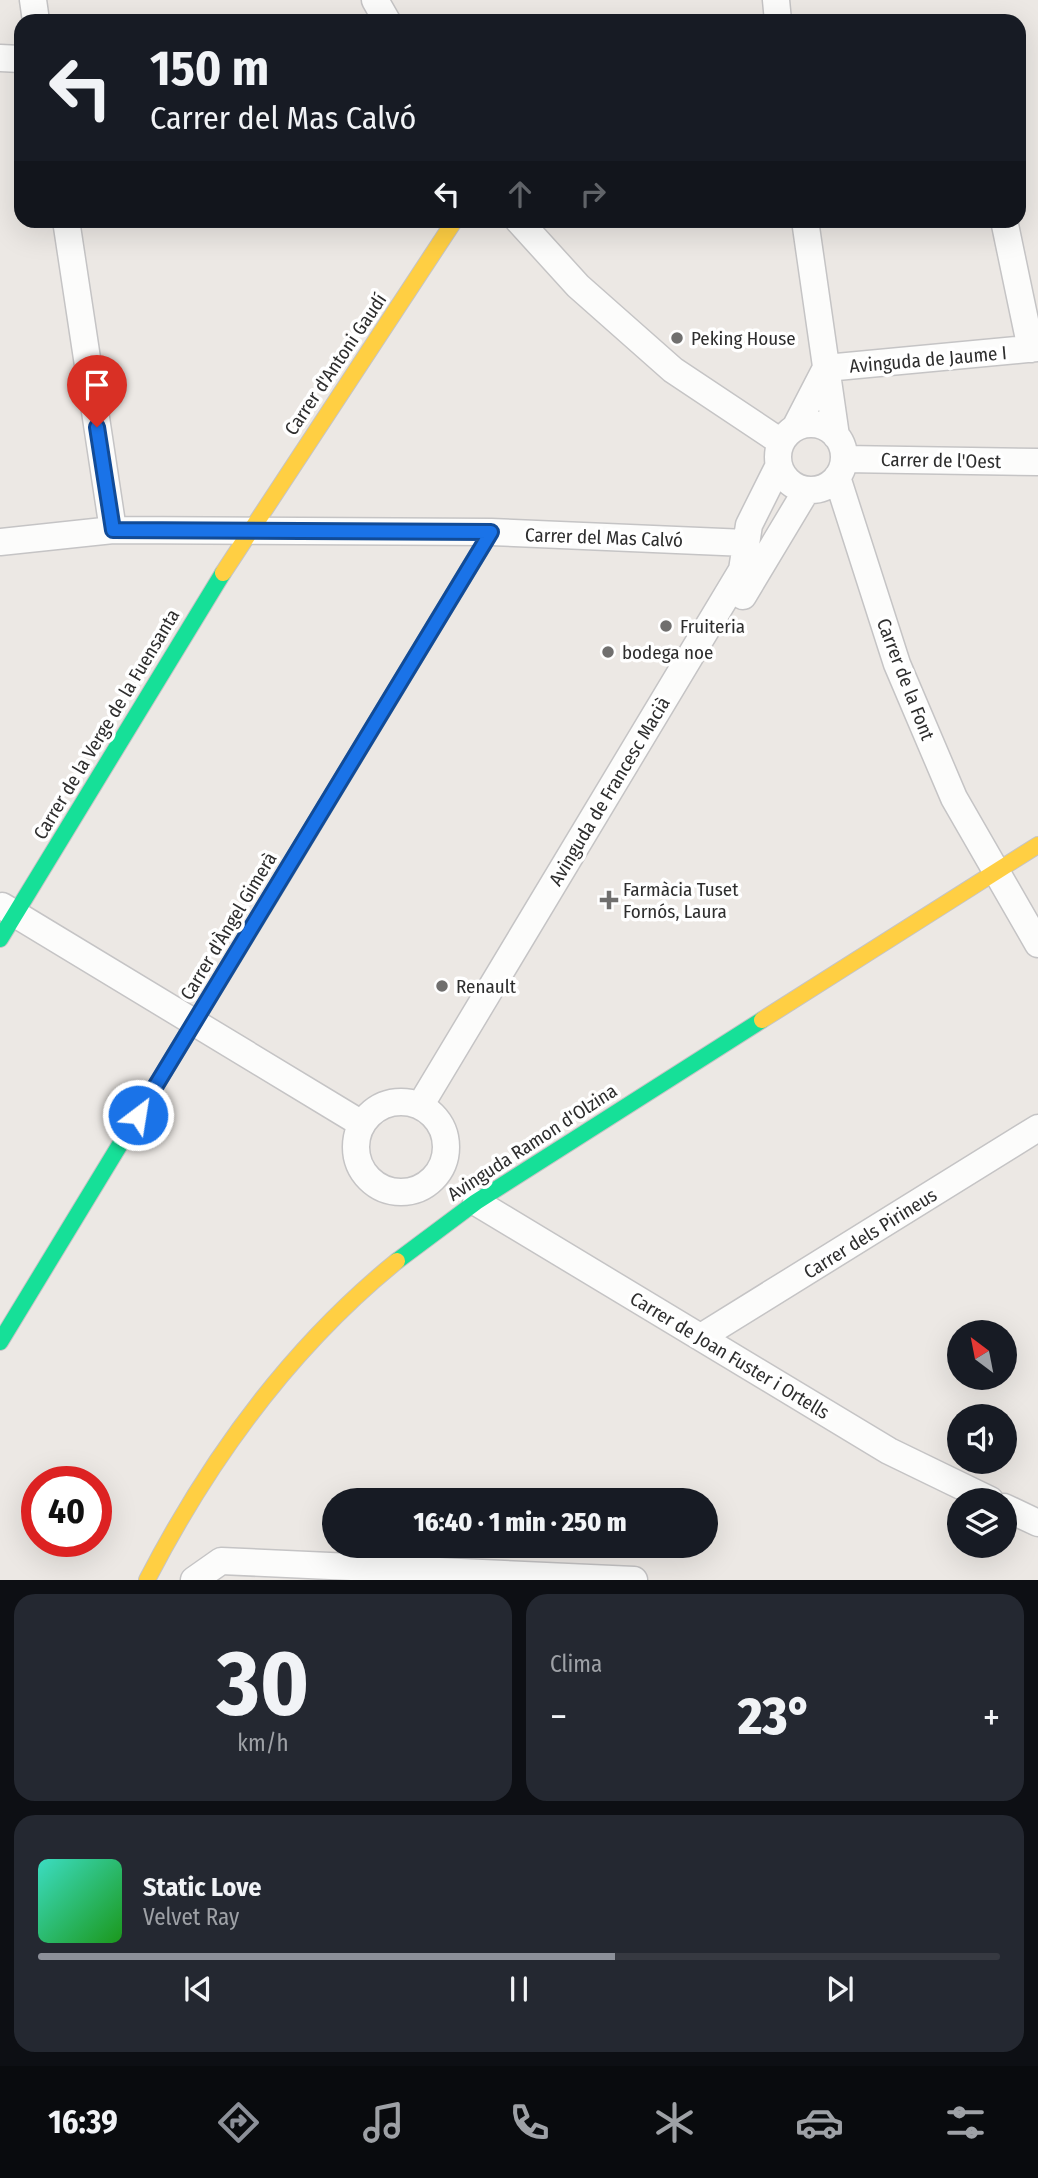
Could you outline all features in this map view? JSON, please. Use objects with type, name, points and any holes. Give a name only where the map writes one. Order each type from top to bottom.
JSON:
[{"type":"street","points":[[67,228],[113,530]]},
{"type":"street","name":"Carrer d'Antoni Gaudí","points":[[249,531],[450,228]]},
{"type":"street","points":[[525,228],[578,286],[673,370],[785,446]]},
{"type":"street","name":"Carrer de la Font","points":[[806,228],[839,457],[897,664],[954,798],[1038,944]]},
{"type":"street","name":"Avinguda de Jaume I","points":[[826,368],[1034,349],[1006,228]]},
{"type":"street","points":[[785,446],[817,424],[839,457],[824,488],[806,491],[789,483],[785,446],[826,368]]},
{"type":"street","name":"Avinguda de Francesc Macià","points":[[426,1110],[742,570],[749,525],[785,446]]},
{"type":"street","name":"Carrer de l'Oest","points":[[839,457],[1036,465]]},
{"type":"street","name":"Avinguda de Francesc Macià","points":[[426,1110],[806,491]]},
{"type":"street","name":"Carrer del Mas Calvó","points":[[1,544],[113,530],[491,532],[746,543]]},
{"type":"street","name":"Carrer de la Verge de la Fuensanta","points":[[0,939],[8,909],[249,531]]},
{"type":"street","name":"Carrer d'Àngel Gimerà","points":[[0,1342],[491,532]]},
{"type":"street","name":"Avinguda Ramon d'Olzina","points":[[147,1580],[162,1549],[235,1435],[305,1346],[400,1258],[476,1202],[1038,845]]},
{"type":"street","points":[[8,909],[193,1024],[362,1124]]},
{"type":"street","points":[[394,1102],[426,1110],[446,1140],[441,1169],[432,1180],[420,1188],[406,1192],[379,1186],[368,1177],[358,1158],[357,1137],[362,1124],[370,1114],[394,1102]]},
{"type":"street","name":"Carrer dels Pirineus","points":[[701,1337],[1038,1128]]},
{"type":"street","points":[[432,1180],[451,1220]]},
{"type":"street","name":"Carrer de Joan Fuster i Ortells","points":[[476,1202],[888,1451],[965,1488]]},
{"type":"street","points":[[1017,1513],[1038,1523]]},
{"type":"street","points":[[194,1580],[221,1560],[548,1578],[634,1580]]},
{"type":"traffic: fast","points":[[0,939],[223,573]]},
{"type":"traffic: fast","points":[[0,1342],[271,896]]},
{"type":"traffic: fast","points":[[397,1261],[476,1202],[762,1020]]},
{"type":"traffic: slow","points":[[223,573],[450,228]]},
{"type":"traffic: slow","points":[[271,896],[491,532]]},
{"type":"traffic: slow","points":[[762,1020],[1038,845]]},
{"type":"traffic: slow","points":[[147,1580],[198,1491],[256,1407],[322,1330],[397,1261]]},
{"type":"place","name":"Peking House","points":[[677,338]]},
{"type":"place","name":"Fruiteria","points":[[666,626]]},
{"type":"place","name":"bodega noe","points":[[608,652]]},
{"type":"place","name":"Farmàcia Tuset Fornós, Laura","points":[[609,900]]},
{"type":"place","name":"Renault","points":[[442,986]]},
{"type":"route","points":[[97,427],[113,530],[491,532],[138,1115]]}]
